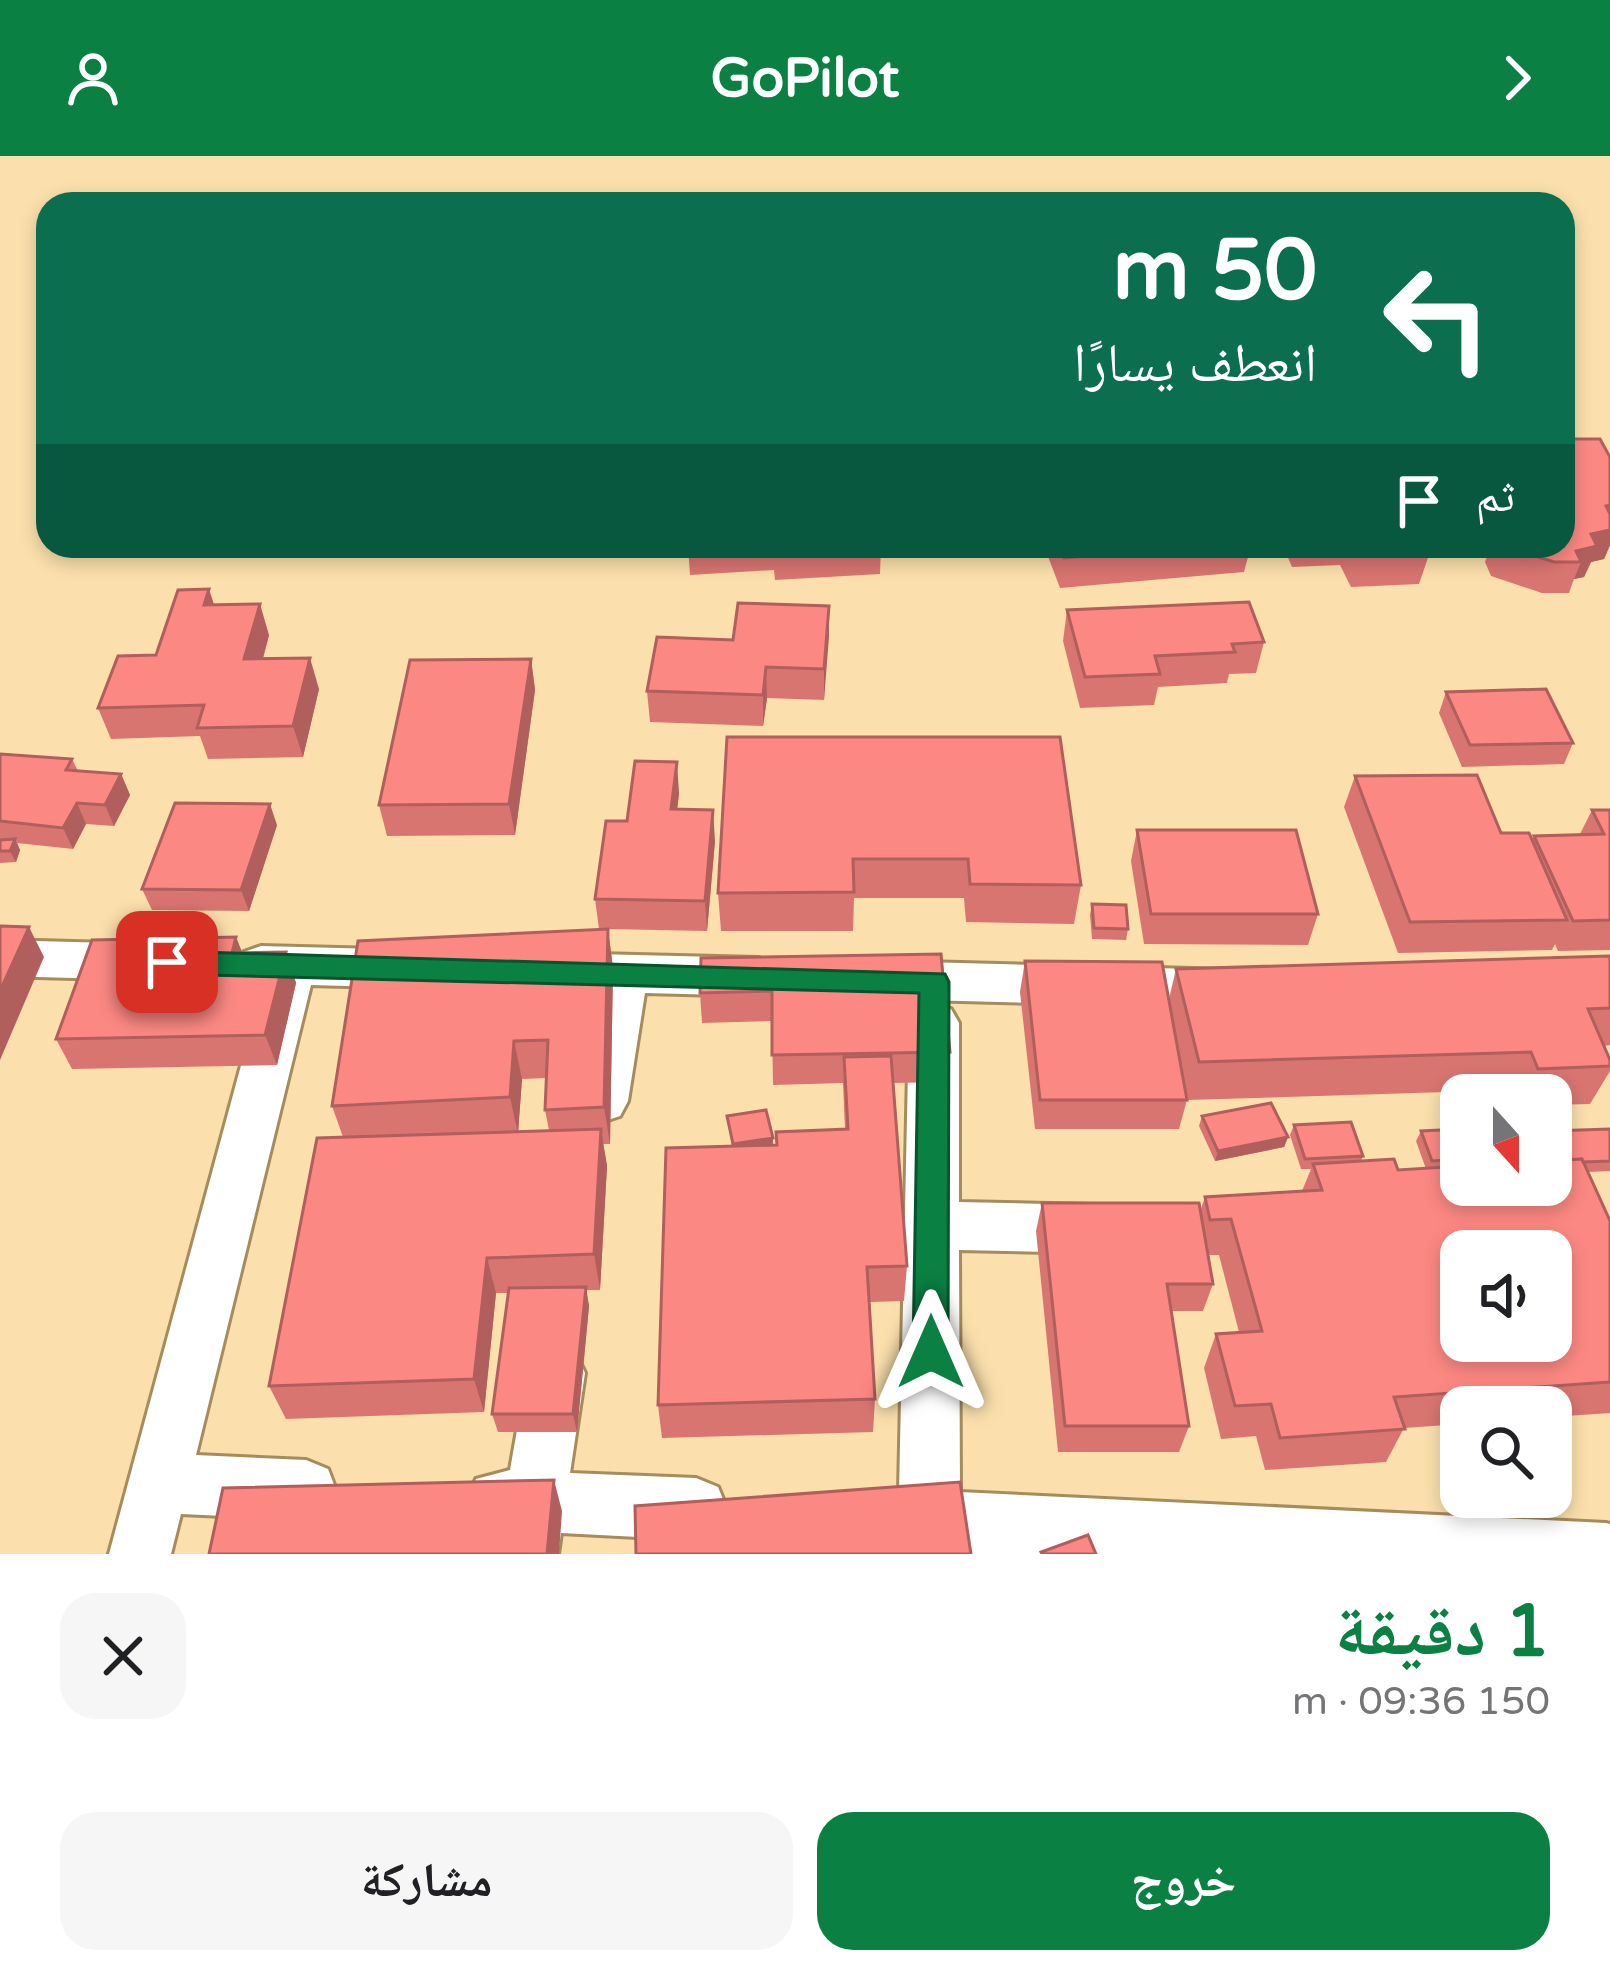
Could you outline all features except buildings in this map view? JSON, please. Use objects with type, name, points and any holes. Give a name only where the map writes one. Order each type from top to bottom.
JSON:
[{"type":"street","points":[[0,958],[1284,990]]},
{"type":"street","points":[[140,1554],[292,965]]},
{"type":"street","points":[[592,1157],[624,974]]},
{"type":"street","points":[[931,1538],[934,982]]},
{"type":"street","points":[[932,1225],[1142,1230]]},
{"type":"street","points":[[530,1528],[565,1318]]},
{"type":"street","points":[[159,1483],[370,1493]]},
{"type":"street","points":[[440,1497],[530,1528],[743,1512]]},
{"type":"street","points":[[860,1517],[931,1538],[1606,1554]]},
{"type":"route","points":[[167,962],[934,982],[931,1352]]}]
